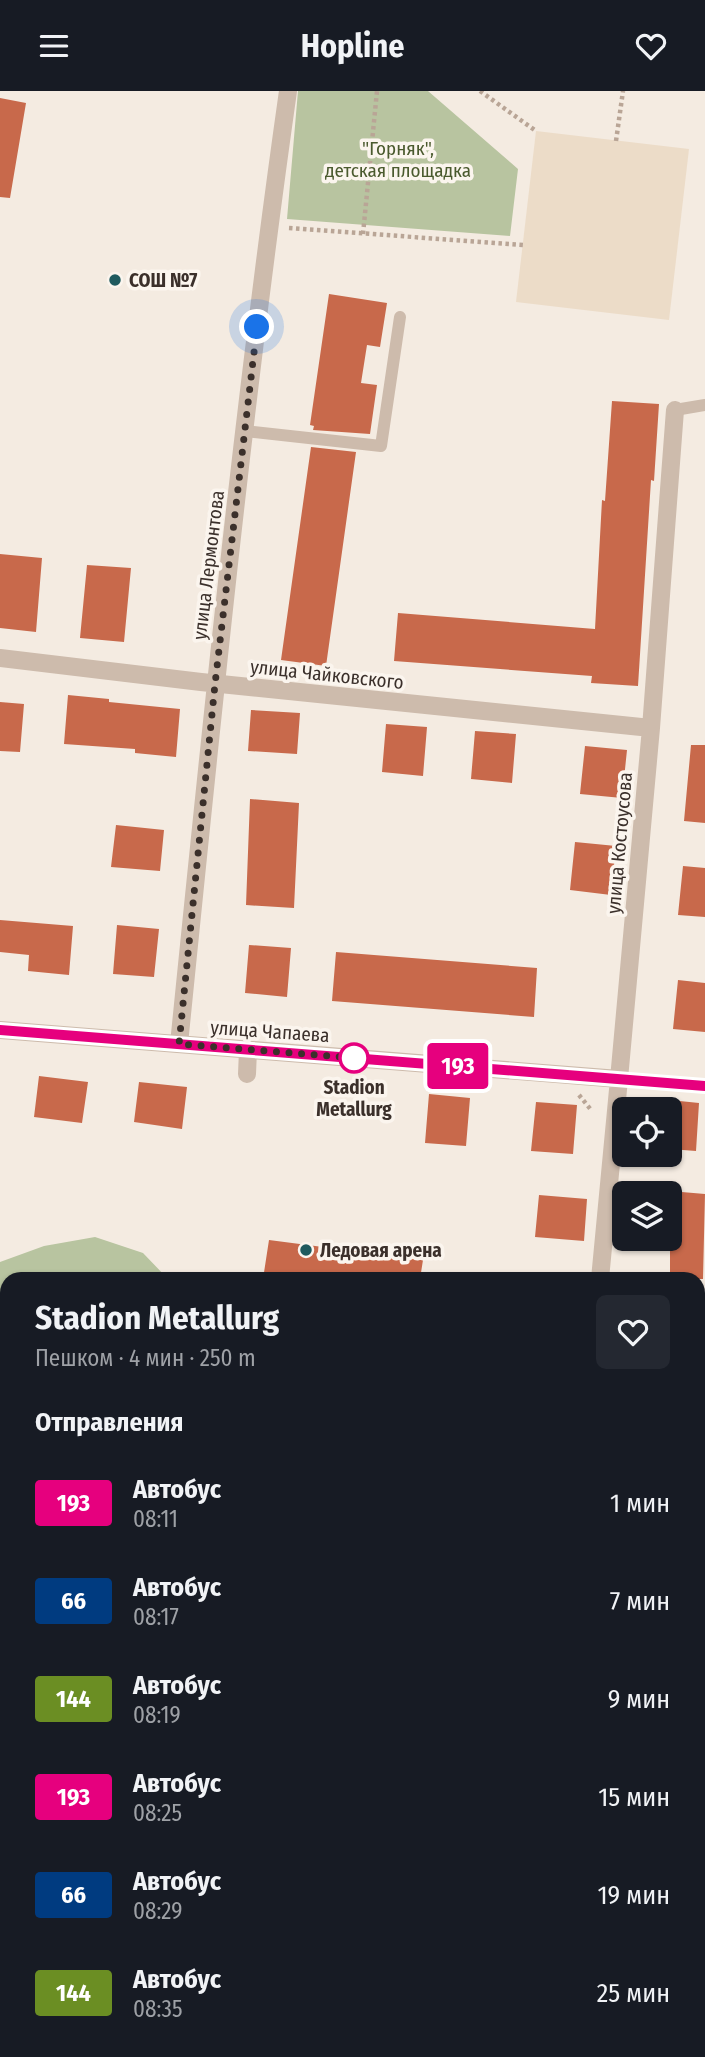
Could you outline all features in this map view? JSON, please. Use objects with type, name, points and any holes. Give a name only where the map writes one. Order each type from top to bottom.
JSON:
[{"type":"street","name":"улица Лермонтова","points":[[179,1044],[215,684],[268,228],[288,91]]},
{"type":"street","name":"улица Костоусова","points":[[601,1272],[651,728],[674,410]]},
{"type":"street","name":"улица Чайковского","points":[[0,658],[215,684],[651,728]]},
{"type":"street","name":"улица Чапаева","points":[[0,1030],[619,1079]]},
{"type":"street","points":[[247,1074],[248,1050]]},
{"type":"lane","points":[[244,431],[381,446],[400,317]]},
{"type":"lane","points":[[674,410],[705,405]]},
{"type":"lane","name":"улица Чапаева","points":[[619,1079],[705,1086]]},
{"type":"path","points":[[363,234],[377,91]]},
{"type":"path","points":[[480,91],[536,131]]},
{"type":"path","points":[[616,141],[622,91]]},
{"type":"path","points":[[288,228],[523,245]]},
{"type":"green space","name":"\"Горняк\", детская площадка","points":[[298,91],[428,91],[518,169],[510,236],[287,219]]},
{"type":"green space","points":[[95,1237],[143,1253],[161,1272],[0,1272],[0,1262],[44,1246]]},
{"type":"shaded area","points":[[536,131],[689,149],[669,320],[516,302]]},
{"type":"building","points":[[0,98],[26,103],[10,198],[0,197]]},
{"type":"building","points":[[329,294],[387,303],[380,347],[367,345],[361,383],[377,385],[370,434],[313,430],[314,426],[310,425]]},
{"type":"building","points":[[612,401],[659,404],[654,481],[651,480],[638,686],[591,683],[592,676],[394,661],[398,613],[595,629],[602,500],[605,501]]},
{"type":"building","points":[[311,447],[356,452],[326,666],[281,660]]},
{"type":"building","points":[[0,554],[42,558],[36,632],[0,628]]},
{"type":"building","points":[[87,565],[131,568],[124,642],[80,638]]},
{"type":"building","points":[[68,695],[180,709],[176,757],[135,753],[135,749],[64,744]]},
{"type":"building","points":[[0,702],[24,704],[20,752],[0,751]]},
{"type":"building","points":[[251,710],[300,713],[297,754],[248,751]]},
{"type":"building","points":[[386,724],[427,727],[423,776],[382,772]]},
{"type":"building","points":[[475,731],[516,734],[512,783],[471,779]]},
{"type":"building","points":[[691,745],[705,745],[705,823],[684,821]]},
{"type":"building","points":[[585,746],[627,750],[622,798],[580,794]]},
{"type":"building","points":[[250,799],[299,803],[294,908],[246,905]]},
{"type":"building","points":[[116,825],[164,830],[160,871],[111,867]]},
{"type":"building","points":[[575,842],[616,846],[611,895],[570,890]]},
{"type":"building","points":[[683,866],[705,868],[705,917],[678,915]]},
{"type":"building","points":[[0,920],[73,926],[69,975],[28,971],[29,955],[0,952]]},
{"type":"building","points":[[117,925],[159,929],[154,977],[113,974]]},
{"type":"building","points":[[249,945],[291,948],[287,997],[245,993]]},
{"type":"building","points":[[336,952],[537,968],[534,1017],[332,1001]]},
{"type":"building","points":[[678,980],[705,983],[705,1032],[673,1029]]},
{"type":"building","points":[[39,1076],[88,1082],[82,1123],[34,1117]]},
{"type":"building","points":[[139,1082],[187,1087],[182,1129],[134,1122]]},
{"type":"building","points":[[429,1094],[470,1098],[466,1146],[425,1143]]},
{"type":"building","points":[[682,1101],[699,1103],[696,1151],[682,1150]]},
{"type":"building","points":[[536,1102],[577,1105],[573,1154],[531,1151]]},
{"type":"building","points":[[682,1192],[705,1194],[703,1272],[670,1272],[670,1251],[682,1251]]},
{"type":"building","points":[[539,1195],[587,1199],[584,1241],[535,1237]]},
{"type":"building","name":"Ледовая арена","points":[[269,1240],[423,1260],[421,1272],[264,1272]]},
{"type":"bus line","name":"193","points":[[0,1030],[705,1086]]},
{"type":"place","name":"СОШ №7","points":[[115,280]]},
{"type":"place","name":"Stadion Metallurg","points":[[354,1058]]},
{"type":"place","name":"Ледовая арена","points":[[306,1250]]},
{"type":"route","points":[[257,327],[215,684],[179,1044],[354,1058]]}]
